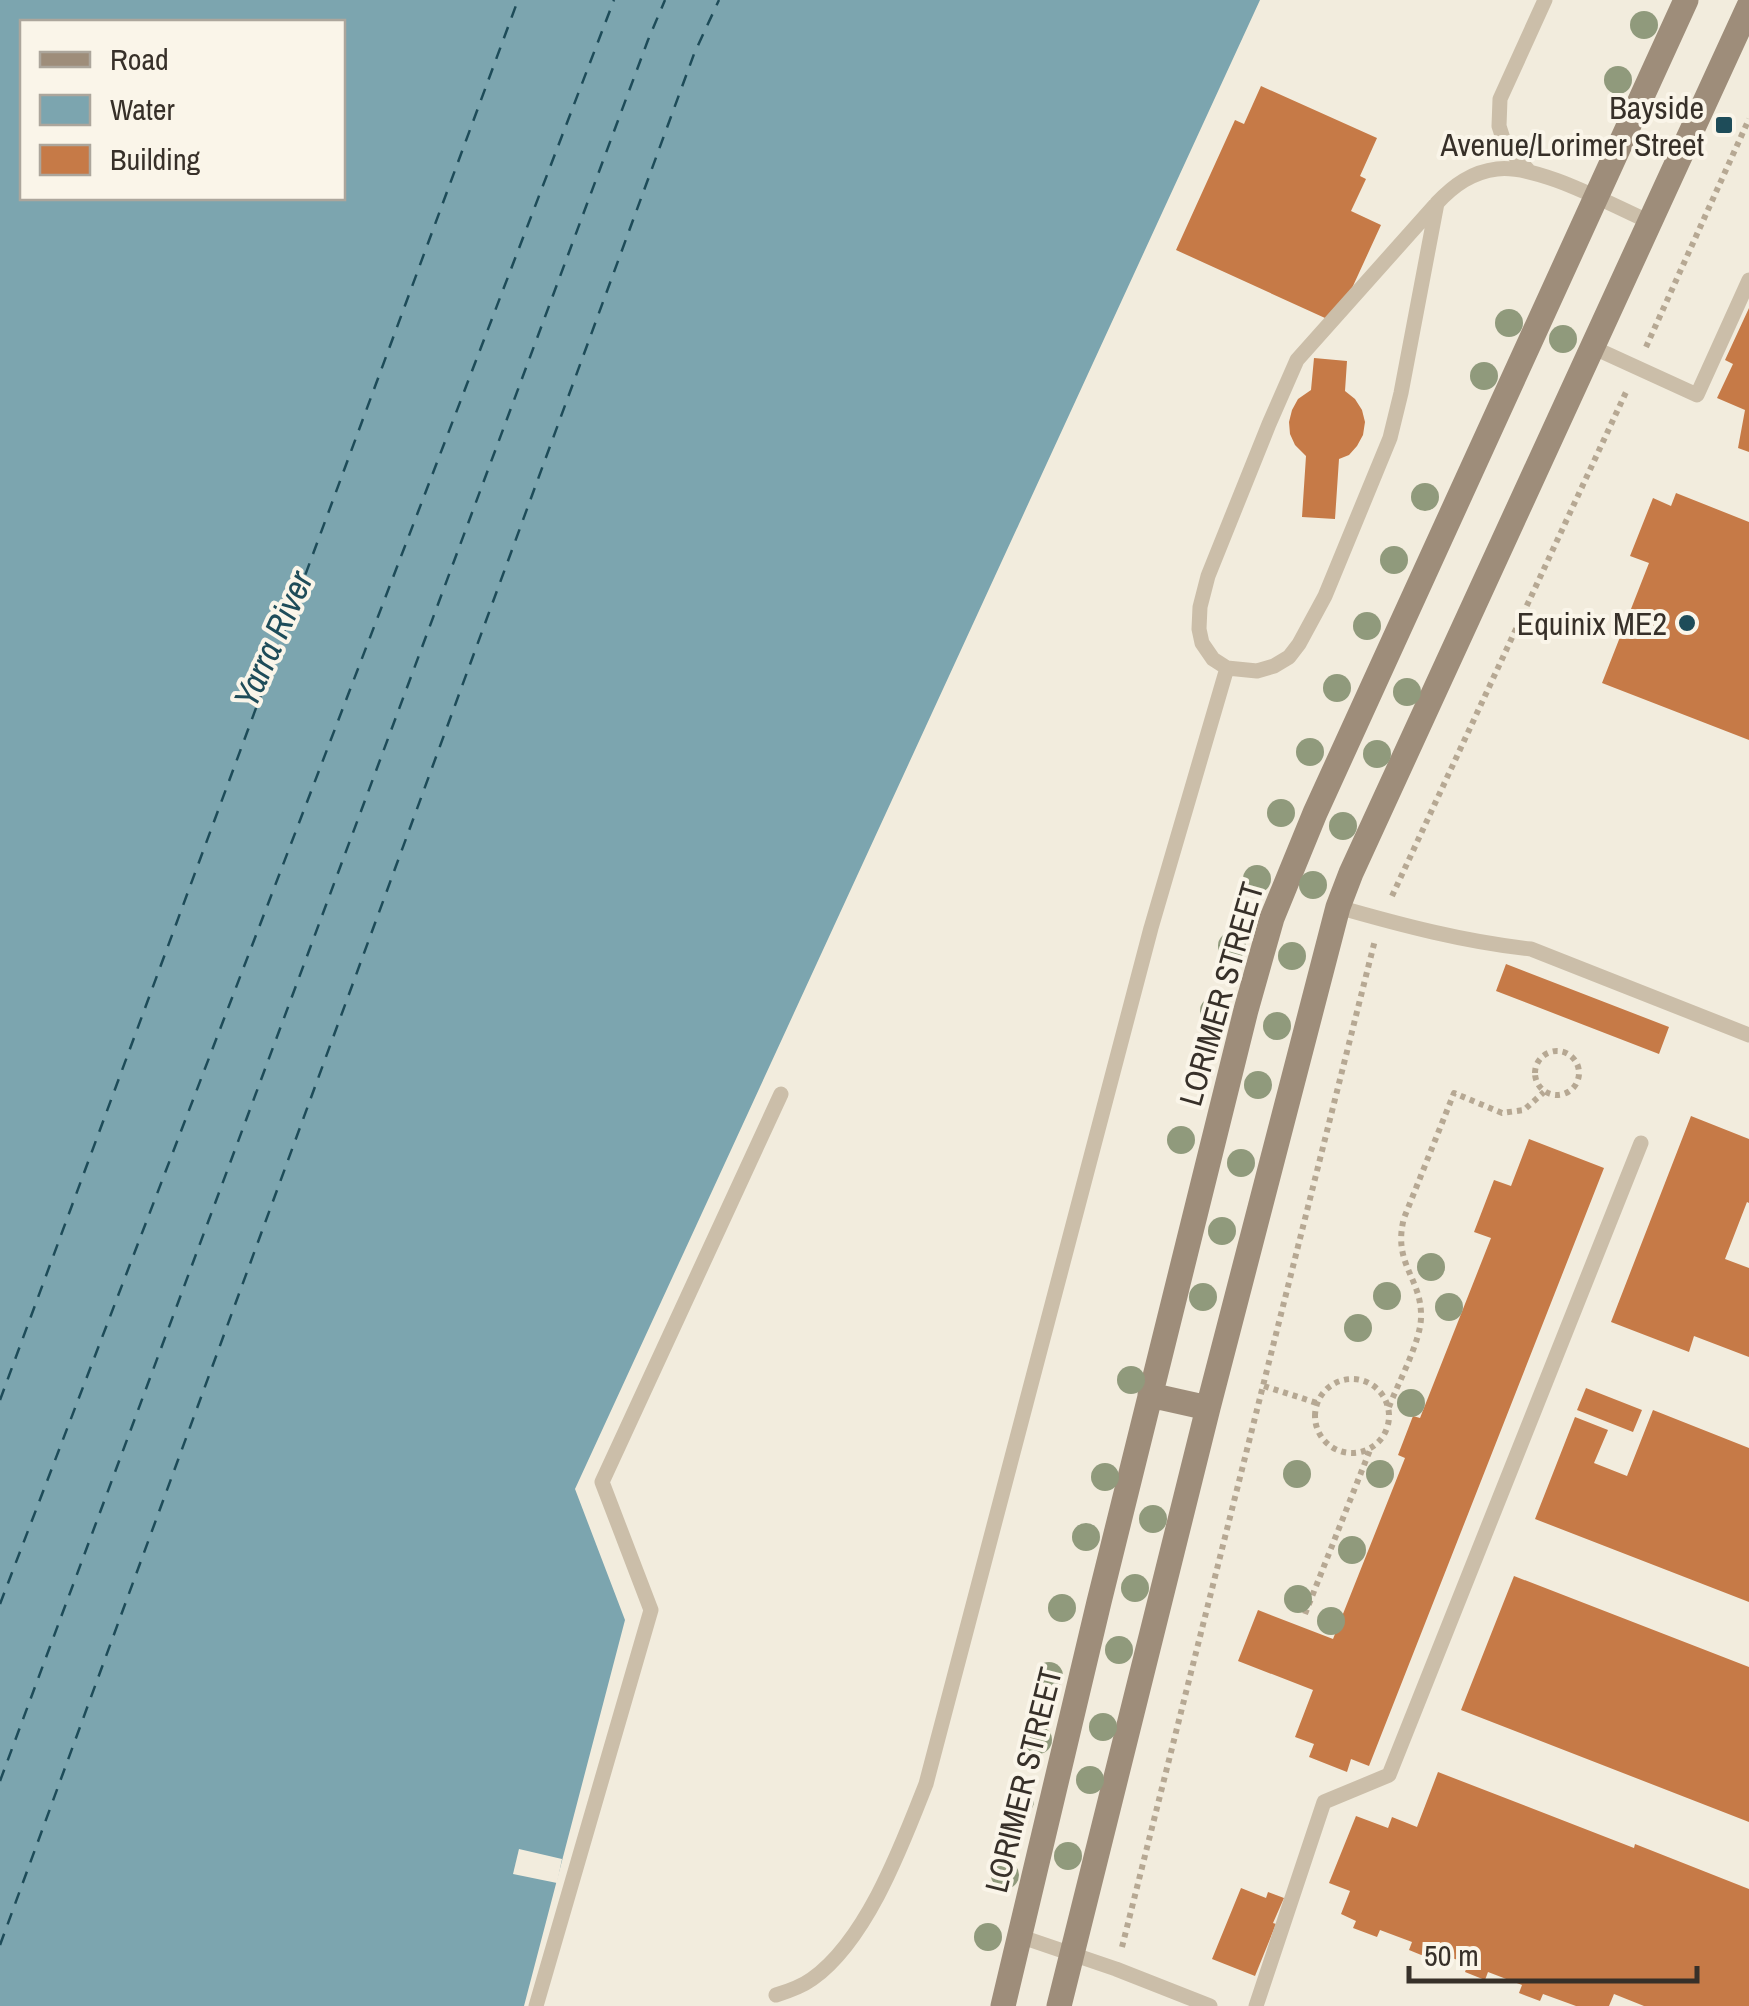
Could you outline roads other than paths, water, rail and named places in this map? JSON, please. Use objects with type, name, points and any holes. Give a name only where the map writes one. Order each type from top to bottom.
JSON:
[{"type":"main road","name":"LORIMER STREET","points":[[1003,2006],[1150,1395],[1272,918],[1323,796],[1686,0]]},
{"type":"main road","points":[[1059,2006],[1338,906],[1749,6]]},
{"type":"main road","points":[[1150,1395],[1208,1408]]},
{"type":"lane","points":[[1531,172],[1505,145],[1499,126],[1500,99],[1545,0]]},
{"type":"lane","points":[[1438,203],[1390,438],[1325,596],[1289,657],[1257,671],[1227,668],[1202,643],[1200,607],[1208,576],[1297,360],[1438,203],[1452,188],[1478,173],[1510,168],[1560,182],[1650,222]]},
{"type":"lane","points":[[1592,347],[1697,396],[1749,280]]},
{"type":"lane","points":[[776,1994],[810,1981],[829,1966],[852,1936],[904,1842],[926,1784],[1151,928],[1227,668]]},
{"type":"lane","points":[[1338,906],[1382,920],[1531,949],[1749,1034]]},
{"type":"lane","points":[[536,2006],[651,1610],[602,1482],[781,1094]]},
{"type":"lane","points":[[1256,2006],[1324,1802],[1390,1775],[1641,1143]]},
{"type":"lane","points":[[1019,1936],[1210,2006]]},
{"type":"water","name":"Yarra River","points":[[0,0],[1260,0],[575,1489],[625,1620],[524,2006],[0,2006]]},
{"type":"place","name":"Bayside Avenue/Lorimer Street","points":[[1724,125]]},
{"type":"place","name":"Equinix ME2","points":[[1687,623]]}]
